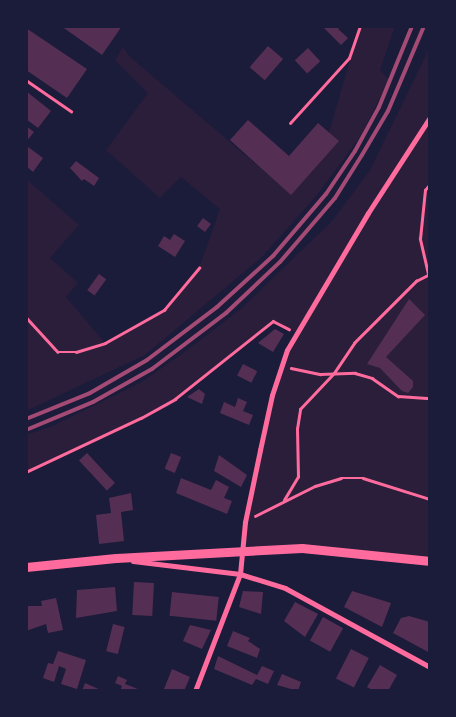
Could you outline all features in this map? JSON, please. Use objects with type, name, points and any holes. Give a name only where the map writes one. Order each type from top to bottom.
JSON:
[{"type":"street","points":[[195,691],[240,574],[245,522],[281,366],[295,333],[430,117]]},
{"type":"street","points":[[26,567],[116,558],[302,548],[430,560]]},
{"type":"street","points":[[116,558],[240,574],[285,588],[430,666]]},
{"type":"lane","points":[[290,123],[349,58],[360,26]]},
{"type":"path","points":[[26,80],[71,111]]},
{"type":"path","points":[[284,500],[298,477],[297,429],[300,409],[334,373],[354,343],[416,282],[429,274],[420,239],[425,190],[430,184]]},
{"type":"path","points":[[26,317],[58,352],[76,352],[105,344],[164,310],[199,268]]},
{"type":"path","points":[[26,472],[141,418],[175,399],[273,321],[295,333]]},
{"type":"path","points":[[281,366],[320,374],[334,373],[372,378],[398,396],[430,398]]},
{"type":"path","points":[[245,522],[284,500],[328,482],[356,478],[430,499]]},
{"type":"shaded area","points":[[360,26],[395,26],[380,70],[389,80],[360,137],[317,195],[262,257],[145,355],[26,411],[26,179],[79,225],[50,258],[78,283],[66,297],[105,343],[164,310],[199,268],[220,209],[181,177],[160,198],[106,150],[148,93],[115,60],[123,47],[129,56],[291,194],[329,132]]},
{"type":"shaded area","points":[[430,47],[430,561],[370,553],[242,550],[272,395],[295,332],[273,321],[175,399],[141,418],[26,472],[26,435],[52,426],[140,383],[182,354],[242,308],[333,220],[370,170]]},
{"type":"building","points":[[61,26],[122,26],[102,55]]},
{"type":"building","points":[[322,26],[341,26],[338,29],[348,38],[341,45]]},
{"type":"building","points":[[26,28],[87,69],[67,98],[26,70]]},
{"type":"building","points":[[268,46],[283,59],[265,80],[250,67]]},
{"type":"building","points":[[308,48],[320,61],[307,73],[295,60]]},
{"type":"building","points":[[26,91],[51,111],[38,128],[26,119]]},
{"type":"building","points":[[248,120],[289,156],[318,123],[339,141],[291,195],[230,140]]},
{"type":"building","points":[[26,126],[34,132],[26,142]]},
{"type":"building","points":[[28,147],[43,158],[33,172],[26,166]]},
{"type":"building","points":[[76,161],[99,178],[94,186],[84,179],[82,181],[70,168]]},
{"type":"building","points":[[203,218],[211,224],[205,232],[197,226]]},
{"type":"building","points":[[174,234],[185,241],[175,257],[158,246],[164,236],[170,240]]},
{"type":"building","points":[[99,274],[106,279],[95,295],[87,290]]},
{"type":"building","points":[[409,299],[425,315],[386,357],[413,381],[413,387],[408,393],[402,391],[380,368],[367,364]]},
{"type":"building","points":[[275,329],[284,334],[273,352],[258,343]]},
{"type":"building","points":[[243,364],[257,371],[251,383],[237,376]]},
{"type":"building","points":[[199,389],[205,394],[202,404],[187,397]]},
{"type":"building","points":[[238,398],[247,402],[243,411],[253,415],[249,425],[220,413],[224,402],[235,407]]},
{"type":"building","points":[[87,453],[115,483],[107,490],[79,461]]},
{"type":"building","points":[[171,453],[181,457],[175,473],[165,469]]},
{"type":"building","points":[[219,455],[247,475],[241,487],[214,471]]},
{"type":"building","points":[[181,478],[211,490],[216,480],[229,487],[224,498],[232,501],[227,514],[176,493]]},
{"type":"building","points":[[131,493],[133,510],[121,512],[124,541],[99,544],[96,515],[111,513],[109,498]]},
{"type":"building","points":[[134,582],[154,583],[152,616],[132,615]]},
{"type":"building","points":[[115,587],[117,611],[76,618],[77,590]]},
{"type":"building","points":[[243,591],[263,592],[261,614],[239,607]]},
{"type":"building","points":[[352,591],[391,603],[382,627],[344,607]]},
{"type":"building","points":[[172,592],[219,597],[216,621],[169,616]]},
{"type":"building","points":[[56,598],[63,630],[48,633],[46,624],[26,631],[26,606],[42,606],[41,601]]},
{"type":"building","points":[[295,602],[318,614],[305,637],[284,621]]},
{"type":"building","points":[[409,616],[430,622],[430,653],[393,633],[401,618]]},
{"type":"building","points":[[323,617],[343,628],[330,652],[310,641]]},
{"type":"building","points":[[113,624],[125,627],[118,654],[106,651]]},
{"type":"building","points":[[190,625],[211,630],[202,649],[183,641]]},
{"type":"building","points":[[233,631],[250,638],[248,641],[260,649],[257,658],[227,646]]},
{"type":"building","points":[[351,649],[369,658],[354,687],[336,678]]},
{"type":"building","points":[[58,651],[86,660],[77,689],[61,684],[66,669],[59,666],[54,682],[43,678],[48,663],[53,664]]},
{"type":"building","points":[[218,656],[257,675],[262,666],[274,671],[268,684],[256,679],[252,685],[214,669]]},
{"type":"building","points":[[380,665],[397,675],[388,691],[374,691],[367,687]]},
{"type":"building","points":[[172,669],[190,677],[184,691],[164,689]]},
{"type":"building","points":[[282,674],[301,682],[298,691],[277,685]]},
{"type":"building","points":[[118,676],[127,680],[125,684],[143,691],[120,691],[122,686],[115,683]]},
{"type":"building","points":[[85,683],[103,691],[82,691]]},
{"type":"railway","points":[[26,419],[90,393],[147,360],[217,307],[273,256],[326,194],[355,151],[379,107],[412,26]]},
{"type":"railway","points":[[26,430],[93,402],[152,369],[226,313],[280,262],[335,198],[362,155],[388,111],[424,26]]}]
